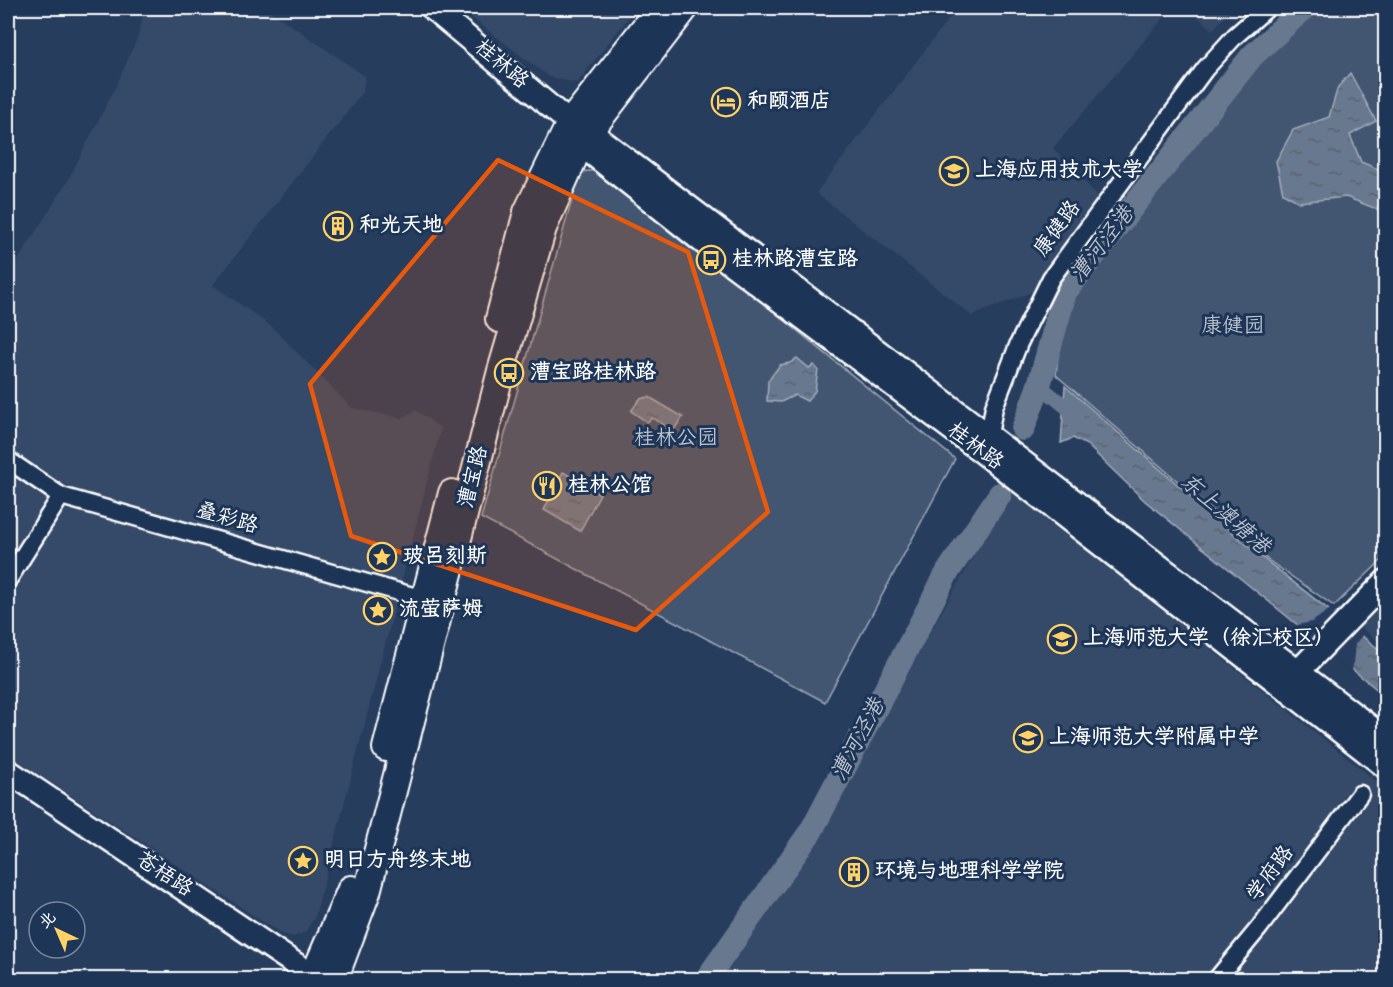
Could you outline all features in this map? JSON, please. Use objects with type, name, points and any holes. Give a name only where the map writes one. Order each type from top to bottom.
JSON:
[{"type":"main road","name":"桂林路","points":[[432,8],[718,254],[985,443],[1291,679],[1386,767]]},
{"type":"main road","name":"漕宝路","points":[[320,979],[352,885],[433,601],[527,212],[660,8]]},
{"type":"main road","name":"漕宝路","points":[[580,133],[685,8]]},
{"type":"main road","points":[[1291,679],[1317,649],[1386,581]]},
{"type":"main road","name":"桂林路","points":[[1291,679],[1386,739]]},
{"type":"main road","name":"苍梧路","points":[[8,771],[320,979]]},
{"type":"street","name":"康健路","points":[[985,443],[994,407],[1019,343],[1051,278],[1205,69],[1235,36],[1267,8]]},
{"type":"street","name":"叠彩路","points":[[8,460],[61,496],[433,601]]},
{"type":"street","points":[[8,580],[61,496]]},
{"type":"street","name":"学府路","points":[[1216,980],[1259,928],[1360,794]]},
{"type":"highlighted area","points":[[498,160],[688,252],[768,512],[636,630],[351,536],[310,384]]},
{"type":"shaded area","points":[[145,8],[266,8],[365,76],[363,92],[213,285],[272,327],[352,408],[402,418],[416,410],[441,428],[315,917],[305,932],[293,937],[280,933],[8,754],[8,276],[67,182],[118,82],[138,36]]},
{"type":"shaded area","points":[[459,8],[636,8],[577,83],[549,77]]},
{"type":"shaded area","name":"上海应用技术大学","points":[[957,8],[1172,8],[1053,148],[1098,196],[1053,257],[1032,292],[972,316],[816,193]]},
{"type":"shaded area","points":[[1187,8],[1232,8],[1213,30]]},
{"type":"shaded area","name":"上海师范大学（徐汇校区）","points":[[1011,490],[1385,788],[1385,979],[722,980],[793,874]]},
{"type":"shaded area","name":"上海师范大学（徐汇校区）","points":[[1385,602],[1385,647],[1360,627]]},
{"type":"green space","name":"康健园","points":[[1304,8],[1385,8],[1385,557],[1334,606],[1268,560],[1056,375],[1065,292],[1252,56]]},
{"type":"green space","name":"桂林公园","points":[[600,170],[955,459],[825,702],[481,518],[580,172]]},
{"type":"water","points":[[1350,73],[1376,121],[1350,135],[1361,162],[1385,172],[1385,216],[1382,211],[1346,197],[1299,202],[1283,193],[1276,161],[1293,130],[1329,117],[1338,87]]},
{"type":"water","points":[[797,358],[809,368],[814,365],[818,370],[815,391],[807,401],[795,395],[781,402],[767,401],[768,381],[780,365],[790,363]]},
{"type":"water","points":[[1065,386],[1255,552],[1385,654],[1385,696],[1145,501],[1087,445],[1073,438],[1061,443]]},
{"type":"water","points":[[649,397],[683,417],[670,435],[663,424],[652,418],[647,422],[631,411],[640,399]]},
{"type":"water","points":[[563,472],[600,494],[580,531],[544,510]]},
{"type":"pier","points":[[1333,607],[1364,633],[1355,644],[1352,673],[1289,623],[1297,625],[1312,622]]},
{"type":"waterway","name":"漕河泾港","points":[[1023,429],[1039,385],[1065,292],[1252,56],[1304,8]]},
{"type":"waterway","name":"东上澳塘港","points":[[1039,385],[1077,416]]},
{"type":"waterway","name":"漕河泾港","points":[[706,980],[811,831],[947,573],[1000,494]]},
{"type":"place","name":"和颐酒店","points":[[726,102]]},
{"type":"place","name":"上海应用技术大学","points":[[954,171]]},
{"type":"place","name":"和光天地","points":[[338,226]]},
{"type":"place","name":"桂林路漕宝路","points":[[711,260]]},
{"type":"place","name":"漕宝路桂林路","points":[[509,373]]},
{"type":"place","name":"桂林公馆","points":[[547,486]]},
{"type":"place","name":"玻吕刻斯","points":[[382,557]]},
{"type":"place","name":"流萤萨姆","points":[[378,610]]},
{"type":"place","name":"上海师范大学（徐汇校区）","points":[[1062,639]]},
{"type":"place","name":"上海师范大学附属中学","points":[[1028,738]]},
{"type":"place","name":"明日方舟终末地","points":[[303,861]]},
{"type":"place","name":"环境与地理科学学院","points":[[854,872]]}]
